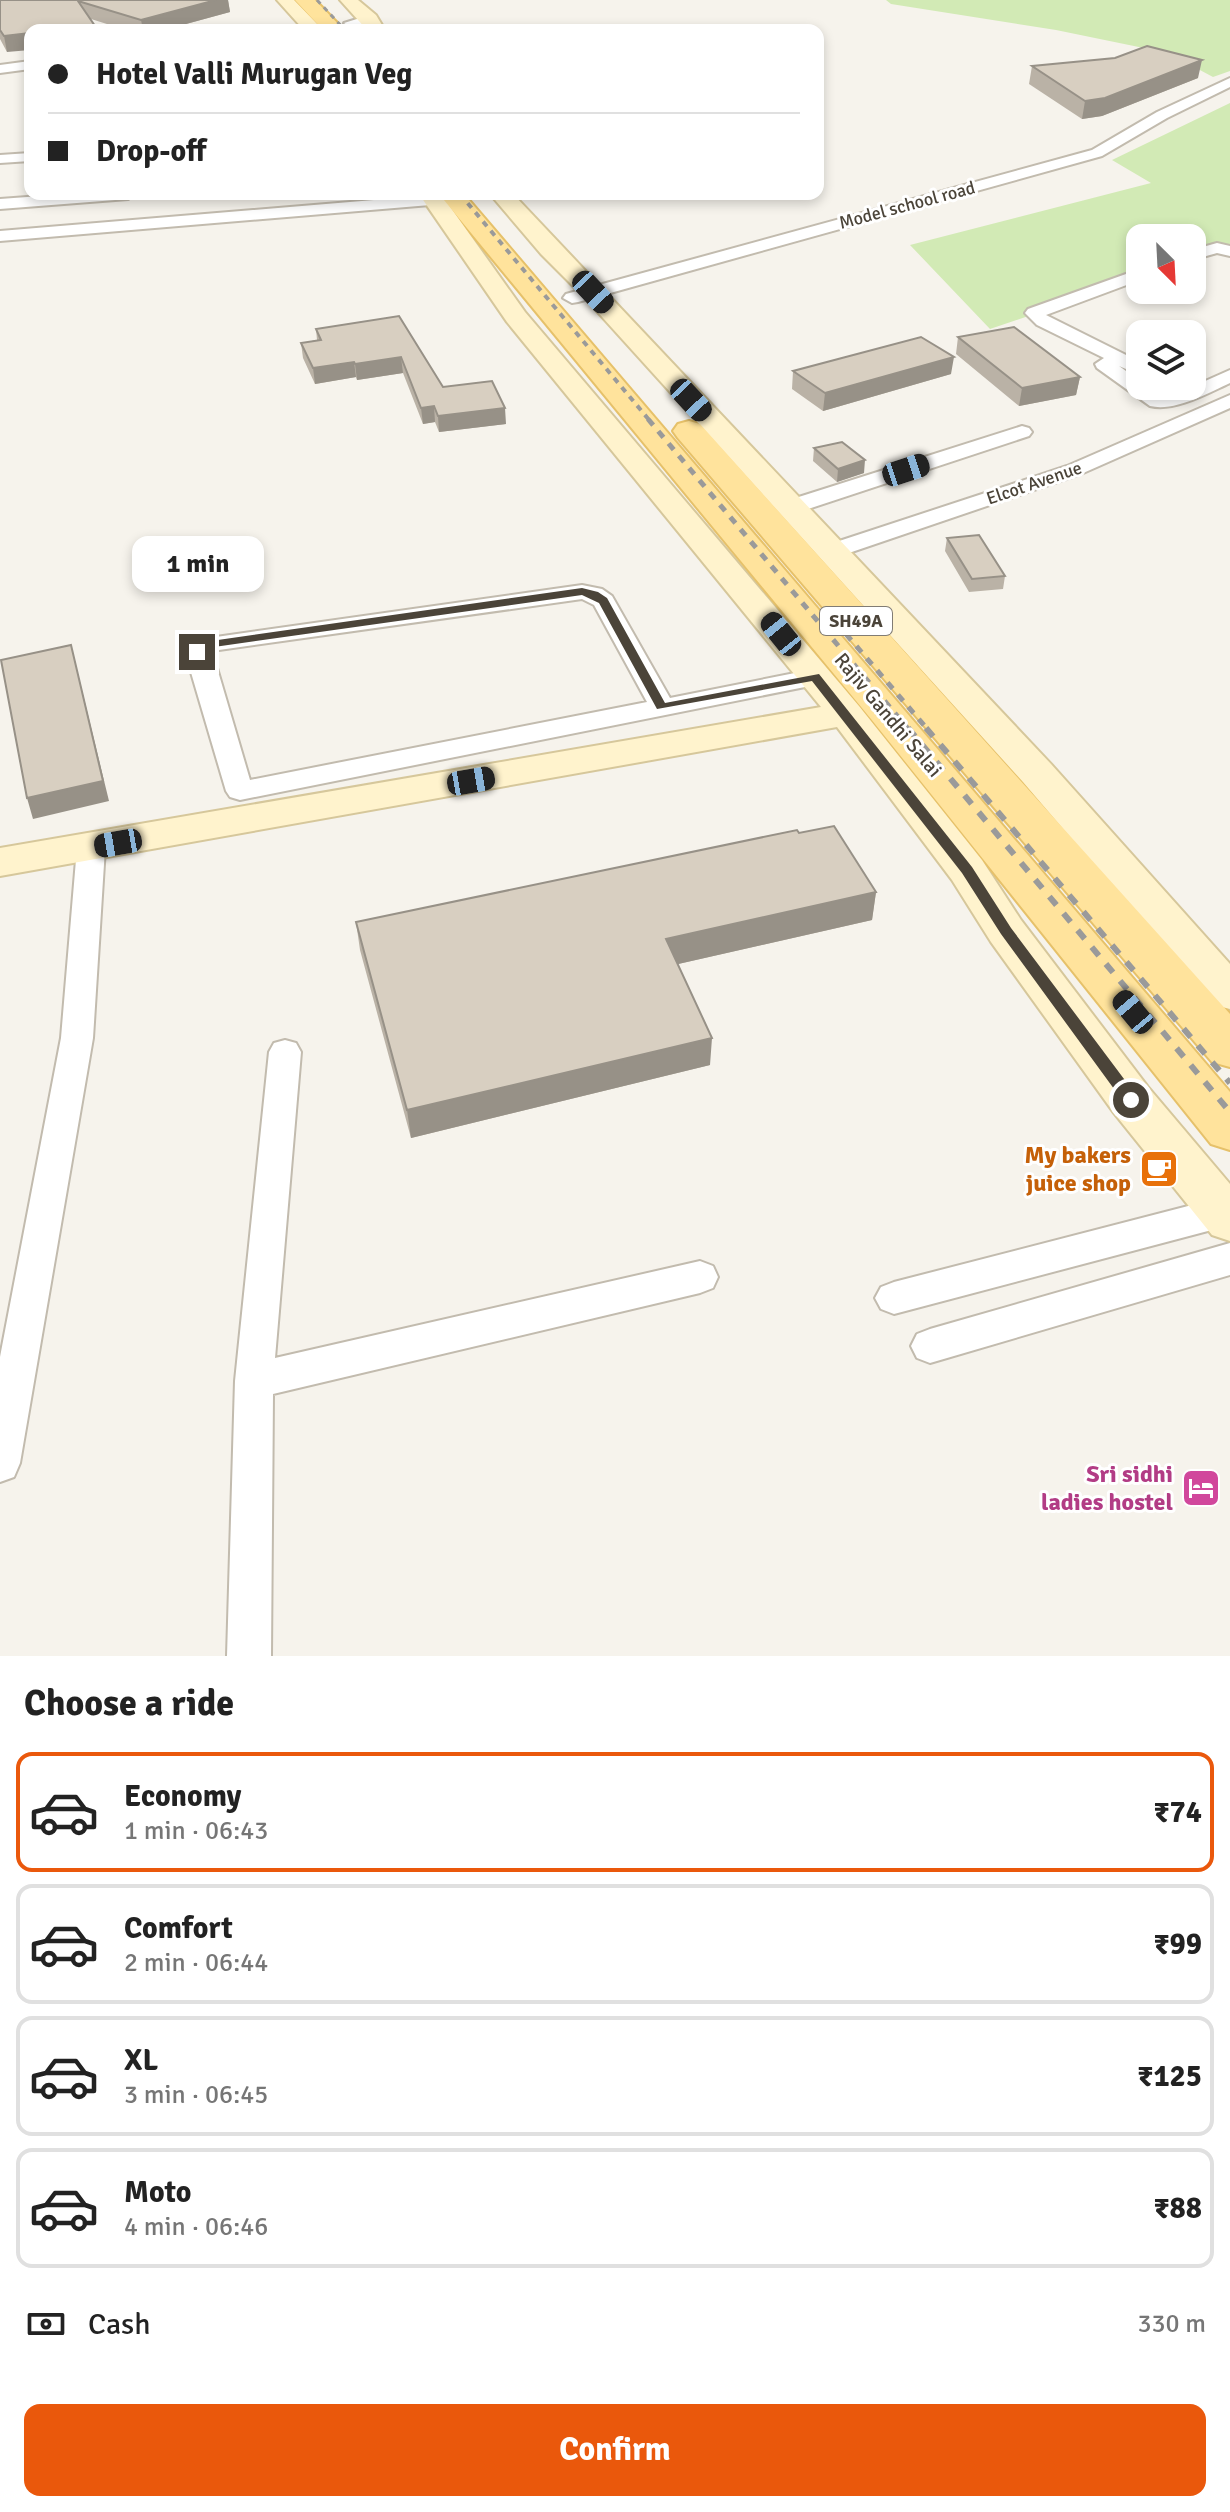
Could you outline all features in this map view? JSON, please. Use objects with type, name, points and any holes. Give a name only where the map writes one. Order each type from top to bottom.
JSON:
[{"type":"main road","points":[[304,0],[339,24]]},
{"type":"main road","points":[[329,0],[341,24]]},
{"type":"main road","name":"Rajiv Gandhi Salai","points":[[454,200],[1227,1039]]},
{"type":"main road","name":"Rajiv Gandhi Salai","points":[[455,200],[582,295],[715,484],[943,781],[1230,1129]]},
{"type":"main road","points":[[1035,895],[1084,881]]},
{"type":"street","points":[[285,0],[337,24]]},
{"type":"street","points":[[344,24],[348,0]]},
{"type":"street","points":[[0,69],[24,66]]},
{"type":"street","name":"Model school road","points":[[582,295],[1097,153],[1162,115],[1230,82]]},
{"type":"street","points":[[0,159],[24,157]]},
{"type":"street","points":[[0,204],[51,200]]},
{"type":"street","points":[[0,236],[405,200]]},
{"type":"street","points":[[452,200],[516,317],[846,714],[967,870],[1006,931],[1131,1100],[1227,1216],[894,1298]]},
{"type":"street","points":[[506,200],[549,249],[582,295],[832,551],[1037,773],[1230,993]]},
{"type":"street","points":[[1206,251],[1217,248],[1230,251]]},
{"type":"street","points":[[1126,279],[1034,313],[1126,379]]},
{"type":"street","points":[[1057,328],[1126,362]]},
{"type":"street","points":[[1206,383],[1230,376]]},
{"type":"street","name":"Elcot Avenue","points":[[832,551],[1074,470],[1224,404]]},
{"type":"street","points":[[791,507],[1022,432]]},
{"type":"street","points":[[246,805],[197,659],[197,652],[204,645],[582,592],[594,594],[604,601],[662,707]]},
{"type":"street","points":[[0,862],[91,848],[246,805],[662,707],[815,677]]},
{"type":"street","points":[[246,805],[846,714]]},
{"type":"street","points":[[906,791],[943,781]]},
{"type":"street","points":[[0,1463],[77,1038],[91,848]]},
{"type":"street","points":[[249,1656],[254,1381],[285,1052]]},
{"type":"street","points":[[930,1346],[1230,1259]]},
{"type":"street","points":[[254,1381],[700,1277]]},
{"type":"green space","points":[[886,0],[1230,0],[1230,71],[1213,77],[1168,53],[1056,30],[891,4]]},
{"type":"green space","points":[[1230,103],[1230,247],[1206,255],[1206,224],[1126,224],[1126,283],[990,329],[910,245],[1151,183],[1112,160]]},
{"type":"building","points":[[0,0],[216,0],[141,20],[78,1],[94,24],[24,24],[24,34],[4,36],[0,30]]},
{"type":"building","points":[[1147,46],[1202,60],[1105,98],[1085,101],[1032,66],[1115,58]]},
{"type":"building","points":[[399,316],[443,387],[492,381],[505,408],[438,416],[434,406],[421,408],[401,357],[313,368],[301,343],[321,340],[316,329]]},
{"type":"building","points":[[1014,327],[1080,377],[1022,388],[958,337]]},
{"type":"building","points":[[921,337],[954,357],[825,393],[793,371]]},
{"type":"building","points":[[842,442],[865,460],[838,469],[814,448]]},
{"type":"building","points":[[979,535],[1005,576],[972,579],[947,538]]},
{"type":"building","points":[[71,645],[103,781],[27,798],[1,660]]},
{"type":"building","points":[[834,826],[876,892],[666,939],[712,1038],[407,1110],[356,922],[797,830],[799,833]]},
{"type":"railway","points":[[317,0],[339,24]]},
{"type":"railway","points":[[465,200],[650,421]]},
{"type":"railway","points":[[648,419],[909,730]]},
{"type":"railway","points":[[846,634],[928,730]]},
{"type":"railway","points":[[908,728],[1230,1112]]},
{"type":"railway","points":[[926,728],[1230,1083]]},
{"type":"place","name":"My bakers juice shop","points":[[1159,1169]]},
{"type":"place","name":"Sri sidhi ladies hostel","points":[[1201,1488]]},
{"type":"route","points":[[197,652],[204,645],[582,592],[594,594],[604,601],[662,707],[815,677],[967,870],[1006,931],[1131,1100]]}]
